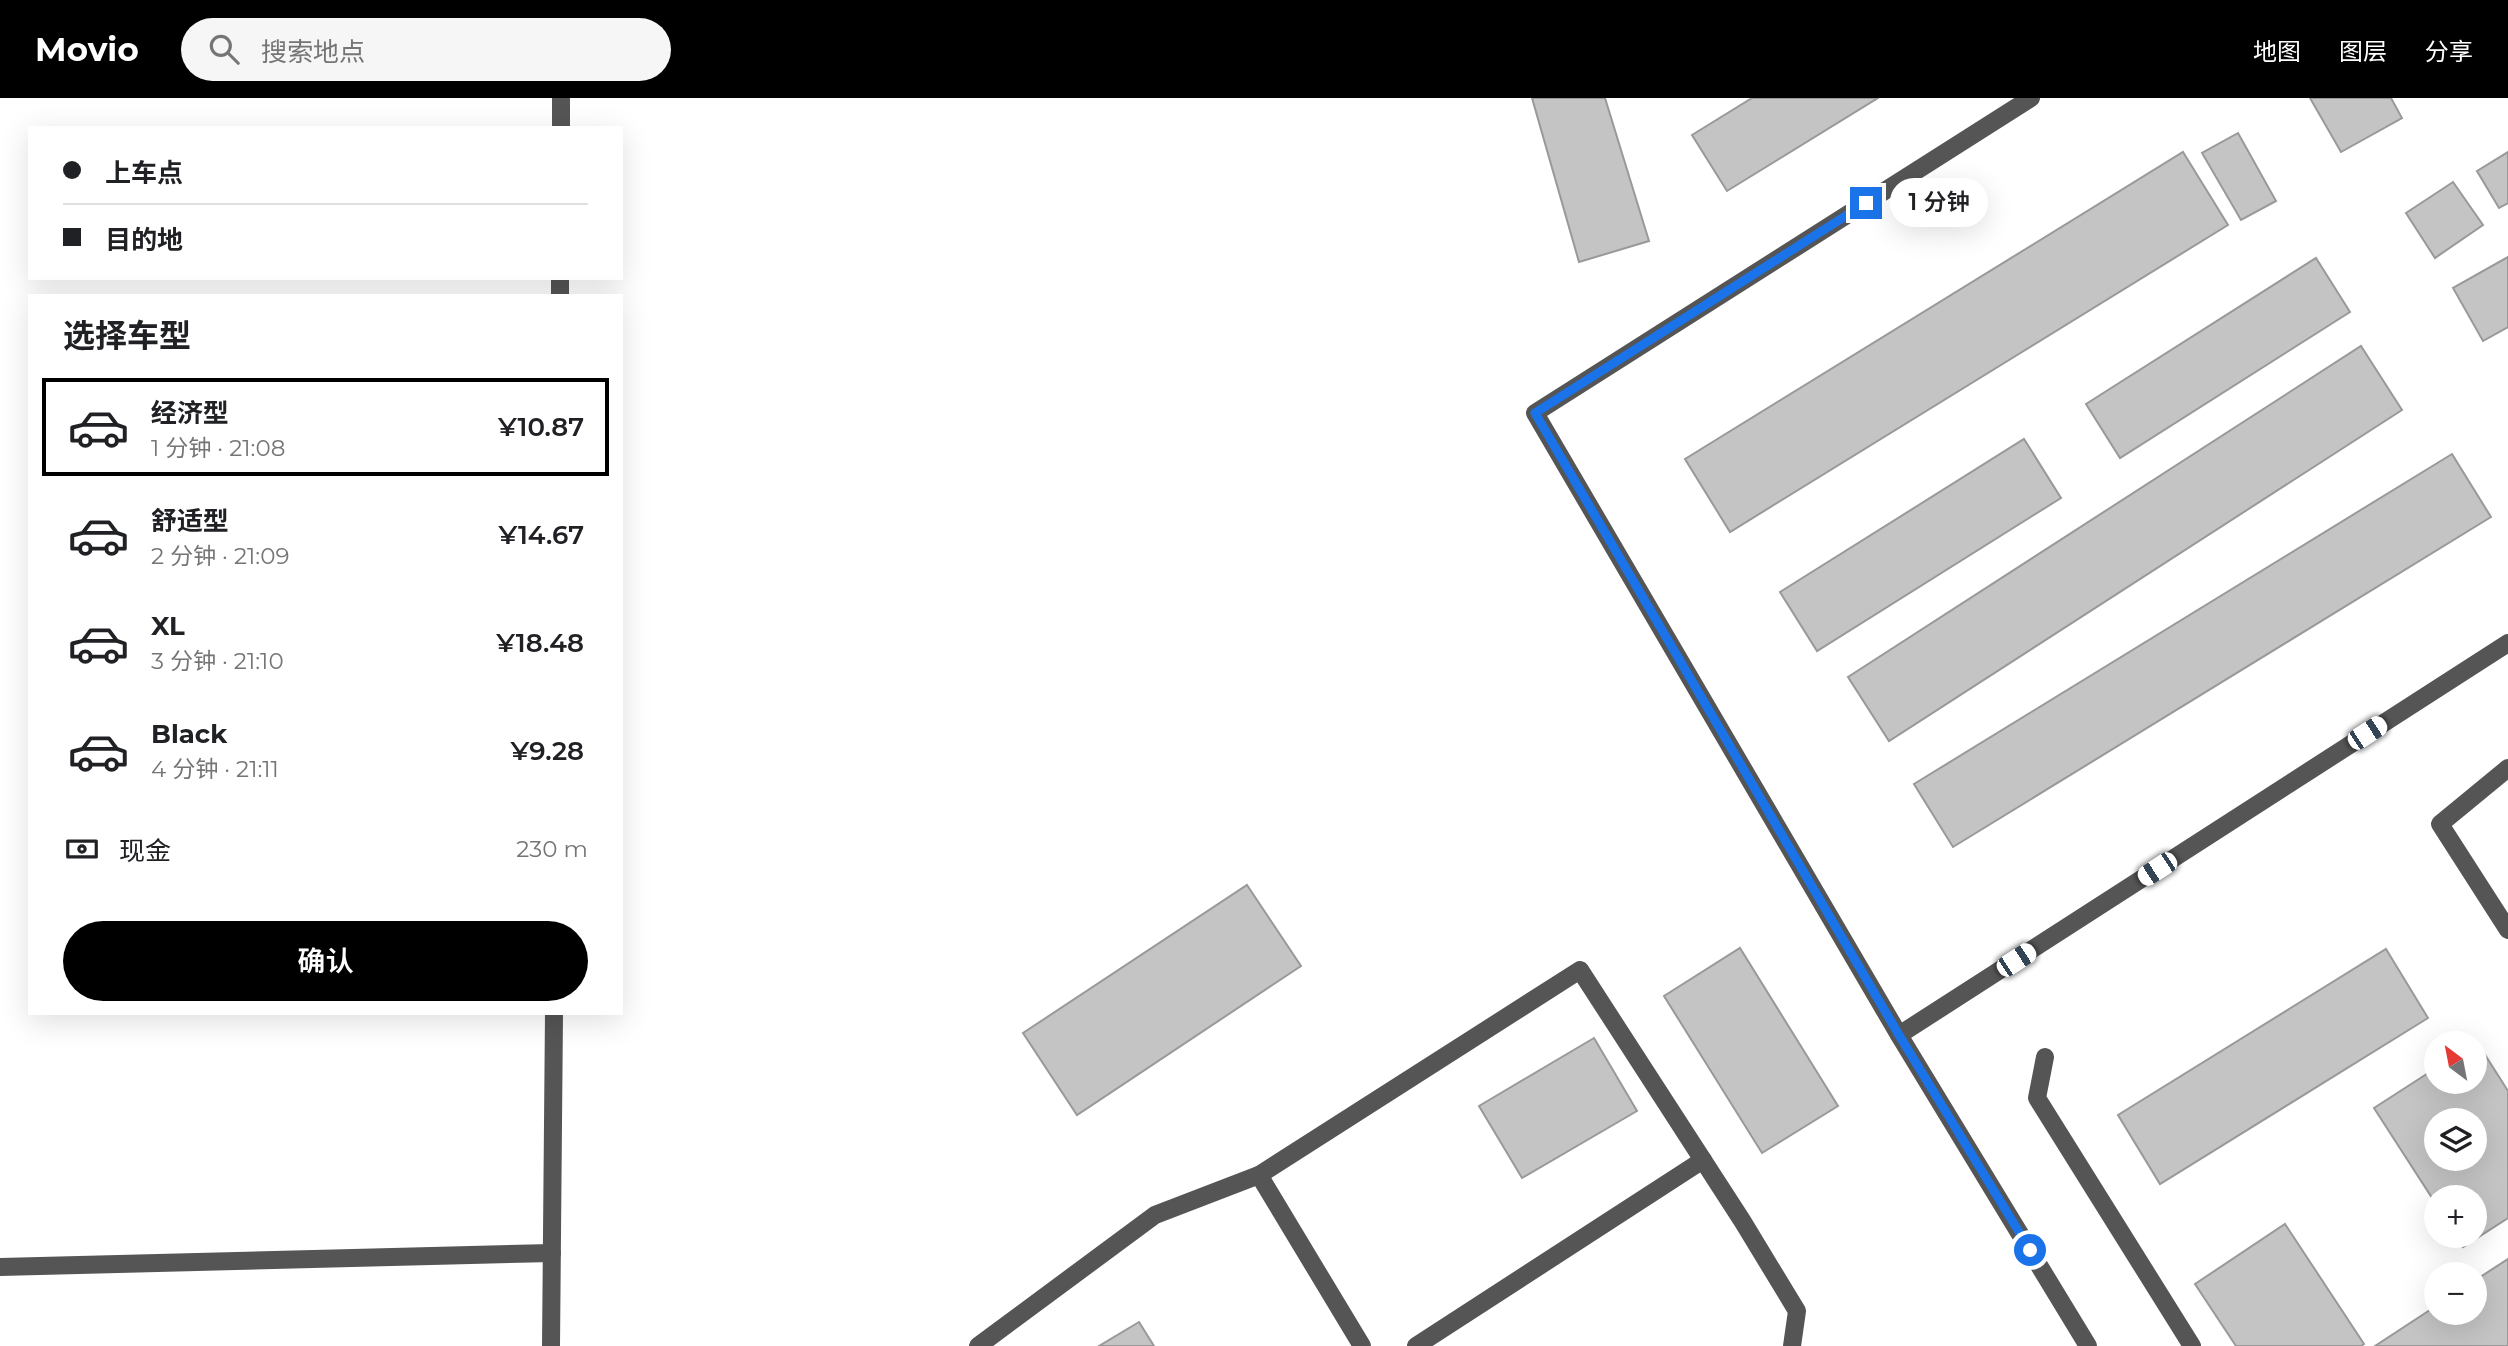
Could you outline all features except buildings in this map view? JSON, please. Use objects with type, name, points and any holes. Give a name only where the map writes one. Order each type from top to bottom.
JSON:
[{"type":"street","points":[[561,98],[561,126]]},
{"type":"street","points":[[2031,98],[1535,413],[1899,1035],[2088,1346]]},
{"type":"street","points":[[1899,1035],[2508,643]]},
{"type":"street","points":[[2508,768],[2440,824],[2508,930]]},
{"type":"street","points":[[978,1346],[1154,1215],[1259,1175],[1580,970],[1797,1311],[1792,1346]]},
{"type":"street","points":[[551,1346],[554,1015]]},
{"type":"street","points":[[2045,1057],[2037,1098],[2192,1346]]},
{"type":"street","points":[[1416,1346],[1703,1160]]},
{"type":"street","points":[[1259,1175],[1362,1346]]},
{"type":"street","points":[[0,1267],[552,1253]]},
{"type":"route","points":[[1866,203],[1535,413],[1899,1035],[2030,1250]]}]
